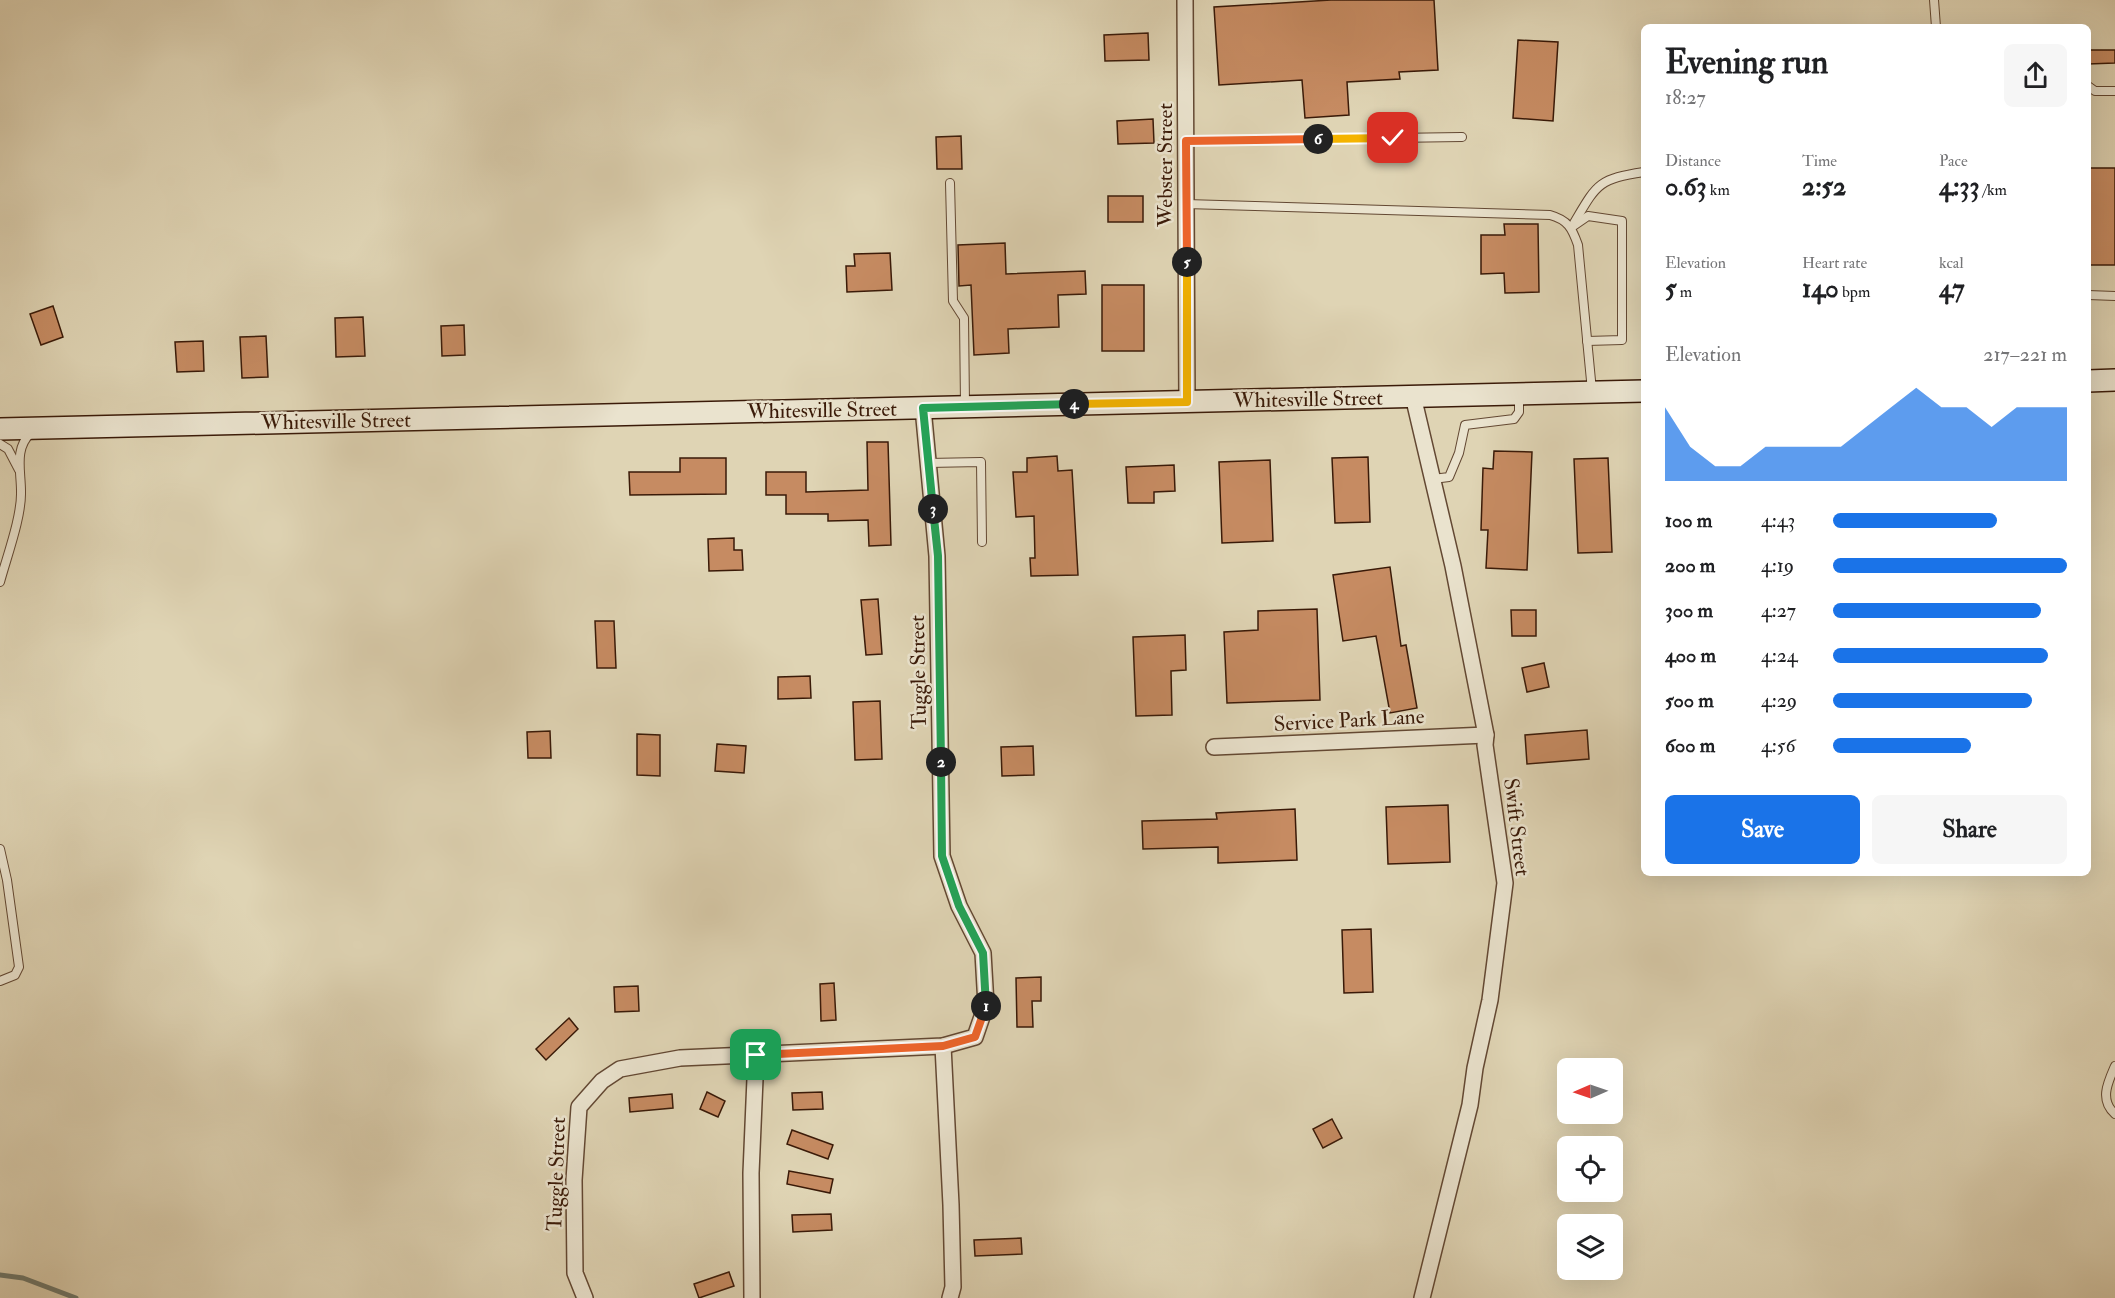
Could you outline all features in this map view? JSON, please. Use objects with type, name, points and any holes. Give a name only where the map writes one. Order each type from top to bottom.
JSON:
[{"type":"main road","points":[[2091,381],[2115,380]]},
{"type":"main road","name":"Whitesville Street","points":[[0,429],[1641,391]]},
{"type":"street","name":"Webster Street","points":[[1185,0],[1187,402]]},
{"type":"street","name":"Swift Street","points":[[1413,396],[1433,479],[1486,735],[1485,745],[1505,883],[1491,1000],[1475,1068],[1470,1105],[1422,1298]]},
{"type":"street","name":"Tuggle Street","points":[[585,1298],[575,1274],[574,1180],[579,1107],[602,1081],[620,1069],[680,1058],[943,1046],[975,1037],[986,1005],[983,953],[959,906],[942,856],[938,556],[923,408]]},
{"type":"street","name":"Service Park Lane","points":[[1214,747],[1486,735]]},
{"type":"street","points":[[943,1046],[951,1205],[953,1287],[950,1298]]},
{"type":"street","points":[[752,1298],[751,1173],[756,1055]]},
{"type":"lane","points":[[1934,0],[1936,24]]},
{"type":"lane","points":[[2091,88],[2095,91],[2115,91]]},
{"type":"lane","points":[[1186,141],[1462,137]]},
{"type":"lane","points":[[1572,227],[1591,194],[1613,177],[1641,172]]},
{"type":"lane","points":[[950,183],[953,301],[964,318],[965,407]]},
{"type":"lane","points":[[1186,204],[1550,215],[1564,219],[1572,227],[1578,245],[1592,392]]},
{"type":"lane","points":[[1572,227],[1588,216],[1622,221],[1622,340],[1587,341]]},
{"type":"lane","points":[[2091,295],[2115,296]]},
{"type":"lane","points":[[1433,479],[1449,477],[1459,453],[1464,425],[1514,419],[1519,412],[1519,394]]},
{"type":"lane","points":[[0,582],[14,534],[22,493],[19,471],[21,446],[28,435],[39,428]]},
{"type":"lane","points":[[0,444],[8,449],[19,471]]},
{"type":"lane","points":[[928,463],[981,462],[982,542]]},
{"type":"lane","points":[[0,849],[4,886],[19,967],[15,975],[0,981]]},
{"type":"lane","points":[[2115,1066],[2106,1087],[2106,1101],[2115,1114]]},
{"type":"building","points":[[1331,0],[1434,0],[1438,70],[1399,72],[1400,79],[1347,82],[1349,115],[1305,118],[1302,80],[1219,85],[1214,7]]},
{"type":"building","points":[[1148,33],[1149,60],[1105,61],[1104,35]]},
{"type":"building","points":[[1518,40],[1558,42],[1553,121],[1513,118]]},
{"type":"building","points":[[2091,50],[2115,50],[2115,63],[2091,64]]},
{"type":"building","points":[[1153,119],[1154,143],[1118,144],[1117,121]]},
{"type":"building","points":[[961,136],[962,169],[937,169],[936,137]]},
{"type":"building","points":[[2091,168],[2115,168],[2115,265],[2091,265]]},
{"type":"building","points":[[1108,196],[1143,196],[1143,222],[1108,222]]},
{"type":"building","points":[[1504,224],[1538,224],[1539,292],[1505,293],[1504,273],[1481,274],[1481,235],[1505,235]]},
{"type":"building","points":[[1005,243],[1006,274],[1085,271],[1086,294],[1058,295],[1059,327],[1008,329],[1009,353],[974,355],[971,285],[959,286],[958,245]]},
{"type":"building","points":[[890,253],[892,290],[847,292],[846,266],[855,266],[854,254]]},
{"type":"building","points":[[1102,285],[1144,285],[1144,351],[1102,351]]},
{"type":"building","points":[[53,306],[63,337],[41,345],[30,314]]},
{"type":"building","points":[[363,317],[365,356],[336,357],[335,318]]},
{"type":"building","points":[[464,325],[465,355],[442,356],[441,326]]},
{"type":"building","points":[[266,336],[268,377],[242,378],[240,337]]},
{"type":"building","points":[[203,341],[204,371],[177,372],[175,342]]},
{"type":"building","points":[[867,442],[888,442],[891,545],[869,546],[868,520],[828,521],[828,514],[786,514],[786,495],[766,495],[766,472],[806,472],[806,492],[868,490]]},
{"type":"building","points":[[1494,451],[1532,452],[1527,570],[1486,568],[1488,530],[1481,530],[1483,468],[1493,469]]},
{"type":"building","points":[[1057,456],[1058,471],[1072,470],[1078,575],[1031,576],[1030,558],[1035,558],[1034,516],[1016,517],[1013,472],[1027,472],[1027,458]]},
{"type":"building","points":[[1368,457],[1370,522],[1335,523],[1332,458]]},
{"type":"building","points":[[680,458],[726,458],[726,494],[630,495],[629,472],[680,472]]},
{"type":"building","points":[[1608,458],[1612,552],[1578,553],[1574,459]]},
{"type":"building","points":[[1270,460],[1273,541],[1222,543],[1219,462]]},
{"type":"building","points":[[1174,465],[1175,491],[1154,492],[1154,503],[1128,503],[1126,467]]},
{"type":"building","points":[[734,538],[734,550],[742,550],[743,570],[709,571],[708,539]]},
{"type":"building","points":[[1390,567],[1401,646],[1406,645],[1417,708],[1390,713],[1376,636],[1343,641],[1333,575]]},
{"type":"building","points":[[878,599],[882,654],[866,655],[861,600]]},
{"type":"building","points":[[1317,609],[1320,700],[1227,703],[1224,632],[1258,630],[1258,611]]},
{"type":"building","points":[[1511,610],[1536,610],[1536,636],[1512,636]]},
{"type":"building","points":[[595,621],[614,621],[616,668],[597,668]]},
{"type":"building","points":[[1185,635],[1186,670],[1171,671],[1172,715],[1136,716],[1133,637]]},
{"type":"building","points":[[1544,663],[1549,687],[1527,692],[1522,668]]},
{"type":"building","points":[[810,676],[811,698],[778,699],[778,677]]},
{"type":"building","points":[[880,701],[882,759],[855,760],[853,702]]},
{"type":"building","points":[[1587,730],[1589,759],[1527,764],[1525,735]]},
{"type":"building","points":[[550,731],[551,758],[528,758],[527,732]]},
{"type":"building","points":[[637,734],[660,735],[660,776],[637,775]]},
{"type":"building","points":[[717,744],[746,746],[744,773],[715,771]]},
{"type":"building","points":[[1033,746],[1034,775],[1002,776],[1001,747]]},
{"type":"building","points":[[1448,805],[1450,862],[1388,864],[1386,807]]},
{"type":"building","points":[[1295,809],[1297,860],[1218,863],[1218,847],[1143,849],[1142,821],[1217,819],[1216,813]]},
{"type":"building","points":[[1371,929],[1373,992],[1344,993],[1342,930]]},
{"type":"building","points":[[1041,977],[1041,1001],[1032,1001],[1033,1027],[1017,1027],[1016,978]]},
{"type":"building","points":[[834,983],[836,1020],[821,1021],[820,984]]},
{"type":"building","points":[[638,986],[639,1011],[615,1012],[614,987]]},
{"type":"building","points":[[569,1018],[578,1029],[546,1060],[536,1049]]},
{"type":"building","points":[[707,1092],[725,1101],[718,1117],[700,1109]]},
{"type":"building","points":[[822,1092],[823,1109],[793,1110],[792,1093]]},
{"type":"building","points":[[672,1094],[673,1108],[630,1112],[629,1098]]},
{"type":"building","points":[[1332,1119],[1342,1138],[1323,1148],[1313,1129]]},
{"type":"building","points":[[792,1130],[833,1145],[828,1159],[787,1144]]},
{"type":"building","points":[[789,1171],[833,1179],[830,1193],[787,1184]]},
{"type":"building","points":[[831,1214],[832,1230],[793,1232],[792,1215]]},
{"type":"building","points":[[1021,1238],[1022,1254],[975,1256],[974,1240]]},
{"type":"building","points":[[729,1272],[734,1286],[699,1298],[694,1284]]},
{"type":"waterway","points":[[0,1275],[23,1278],[76,1298]]},
{"type":"route","points":[[756,1055],[943,1046],[975,1037],[986,1005],[983,953],[959,906],[942,856],[938,556],[923,408],[1187,402],[1186,141],[1393,138]]}]
